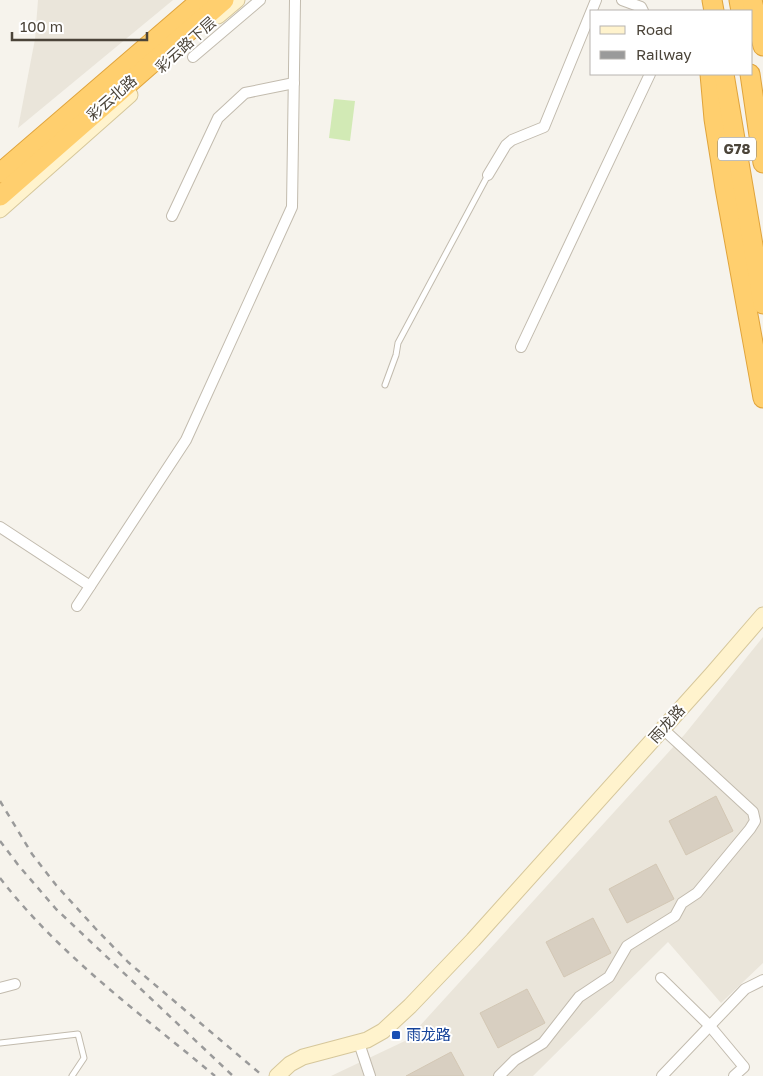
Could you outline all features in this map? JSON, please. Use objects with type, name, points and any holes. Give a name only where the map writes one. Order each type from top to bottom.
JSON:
[{"type":"highway","name":"彩云北路","points":[[0,173],[201,0]]},
{"type":"highway","name":"彩云北路","points":[[0,196],[224,0]]},
{"type":"highway","points":[[752,0],[763,46]]},
{"type":"highway","points":[[710,75],[724,188],[763,398]]},
{"type":"highway","name":"G78","points":[[724,75],[763,304]]},
{"type":"highway","name":"G78","points":[[750,75],[763,163]]},
{"type":"street","points":[[0,164],[187,0]]},
{"type":"street","name":"彩云路下层","points":[[0,210],[237,0]]},
{"type":"street","points":[[193,57],[260,0]]},
{"type":"street","points":[[77,606],[186,440],[292,207],[295,0]]},
{"type":"street","points":[[622,0],[642,10]]},
{"type":"street","points":[[488,175],[506,145],[512,140],[544,127],[590,15]]},
{"type":"street","points":[[521,347],[650,75]]},
{"type":"street","points":[[172,216],[218,118],[245,93],[294,83]]},
{"type":"street","points":[[0,527],[90,586]]},
{"type":"street","name":"雨龙路","points":[[277,1076],[290,1064],[303,1057],[359,1043],[383,1031],[410,1006],[479,933],[763,615]]},
{"type":"street","points":[[499,1076],[515,1060],[543,1043],[579,997],[609,977],[627,946],[675,916],[682,903],[697,893],[750,830],[755,821],[753,812],[662,728]]},
{"type":"street","points":[[661,978],[709,1025],[744,1067],[734,1076]]},
{"type":"street","points":[[662,1076],[745,989],[763,980]]},
{"type":"street","points":[[0,988],[15,984]]},
{"type":"street","points":[[359,1043],[370,1076]]},
{"type":"lane","points":[[385,385],[396,356],[398,344],[488,175]]},
{"type":"lane","points":[[0,1043],[78,1034],[84,1058],[72,1076]]},
{"type":"shaded area","points":[[38,0],[173,0],[18,128],[35,39]]},
{"type":"shaded area","points":[[763,637],[763,963],[721,1003],[668,942],[533,1076],[331,1076],[407,1040],[685,734]]},
{"type":"green space","points":[[334,99],[355,101],[350,141],[329,138]]},
{"type":"building","points":[[716,796],[733,831],[686,855],[669,821]]},
{"type":"building","points":[[656,864],[674,899],[627,923],[609,889]]},
{"type":"building","points":[[593,918],[611,953],[564,977],[546,942]]},
{"type":"building","points":[[527,989],[545,1023],[498,1048],[480,1013]]},
{"type":"building","points":[[451,1052],[464,1076],[406,1076]]},
{"type":"railway","points":[[0,801],[32,854],[56,885],[95,928],[128,962],[263,1076]]},
{"type":"railway","points":[[0,841],[56,909],[233,1076]]},
{"type":"railway","points":[[0,878],[23,906],[74,958],[215,1076]]},
{"type":"place","name":"雨龙路","points":[[396,1035]]}]
